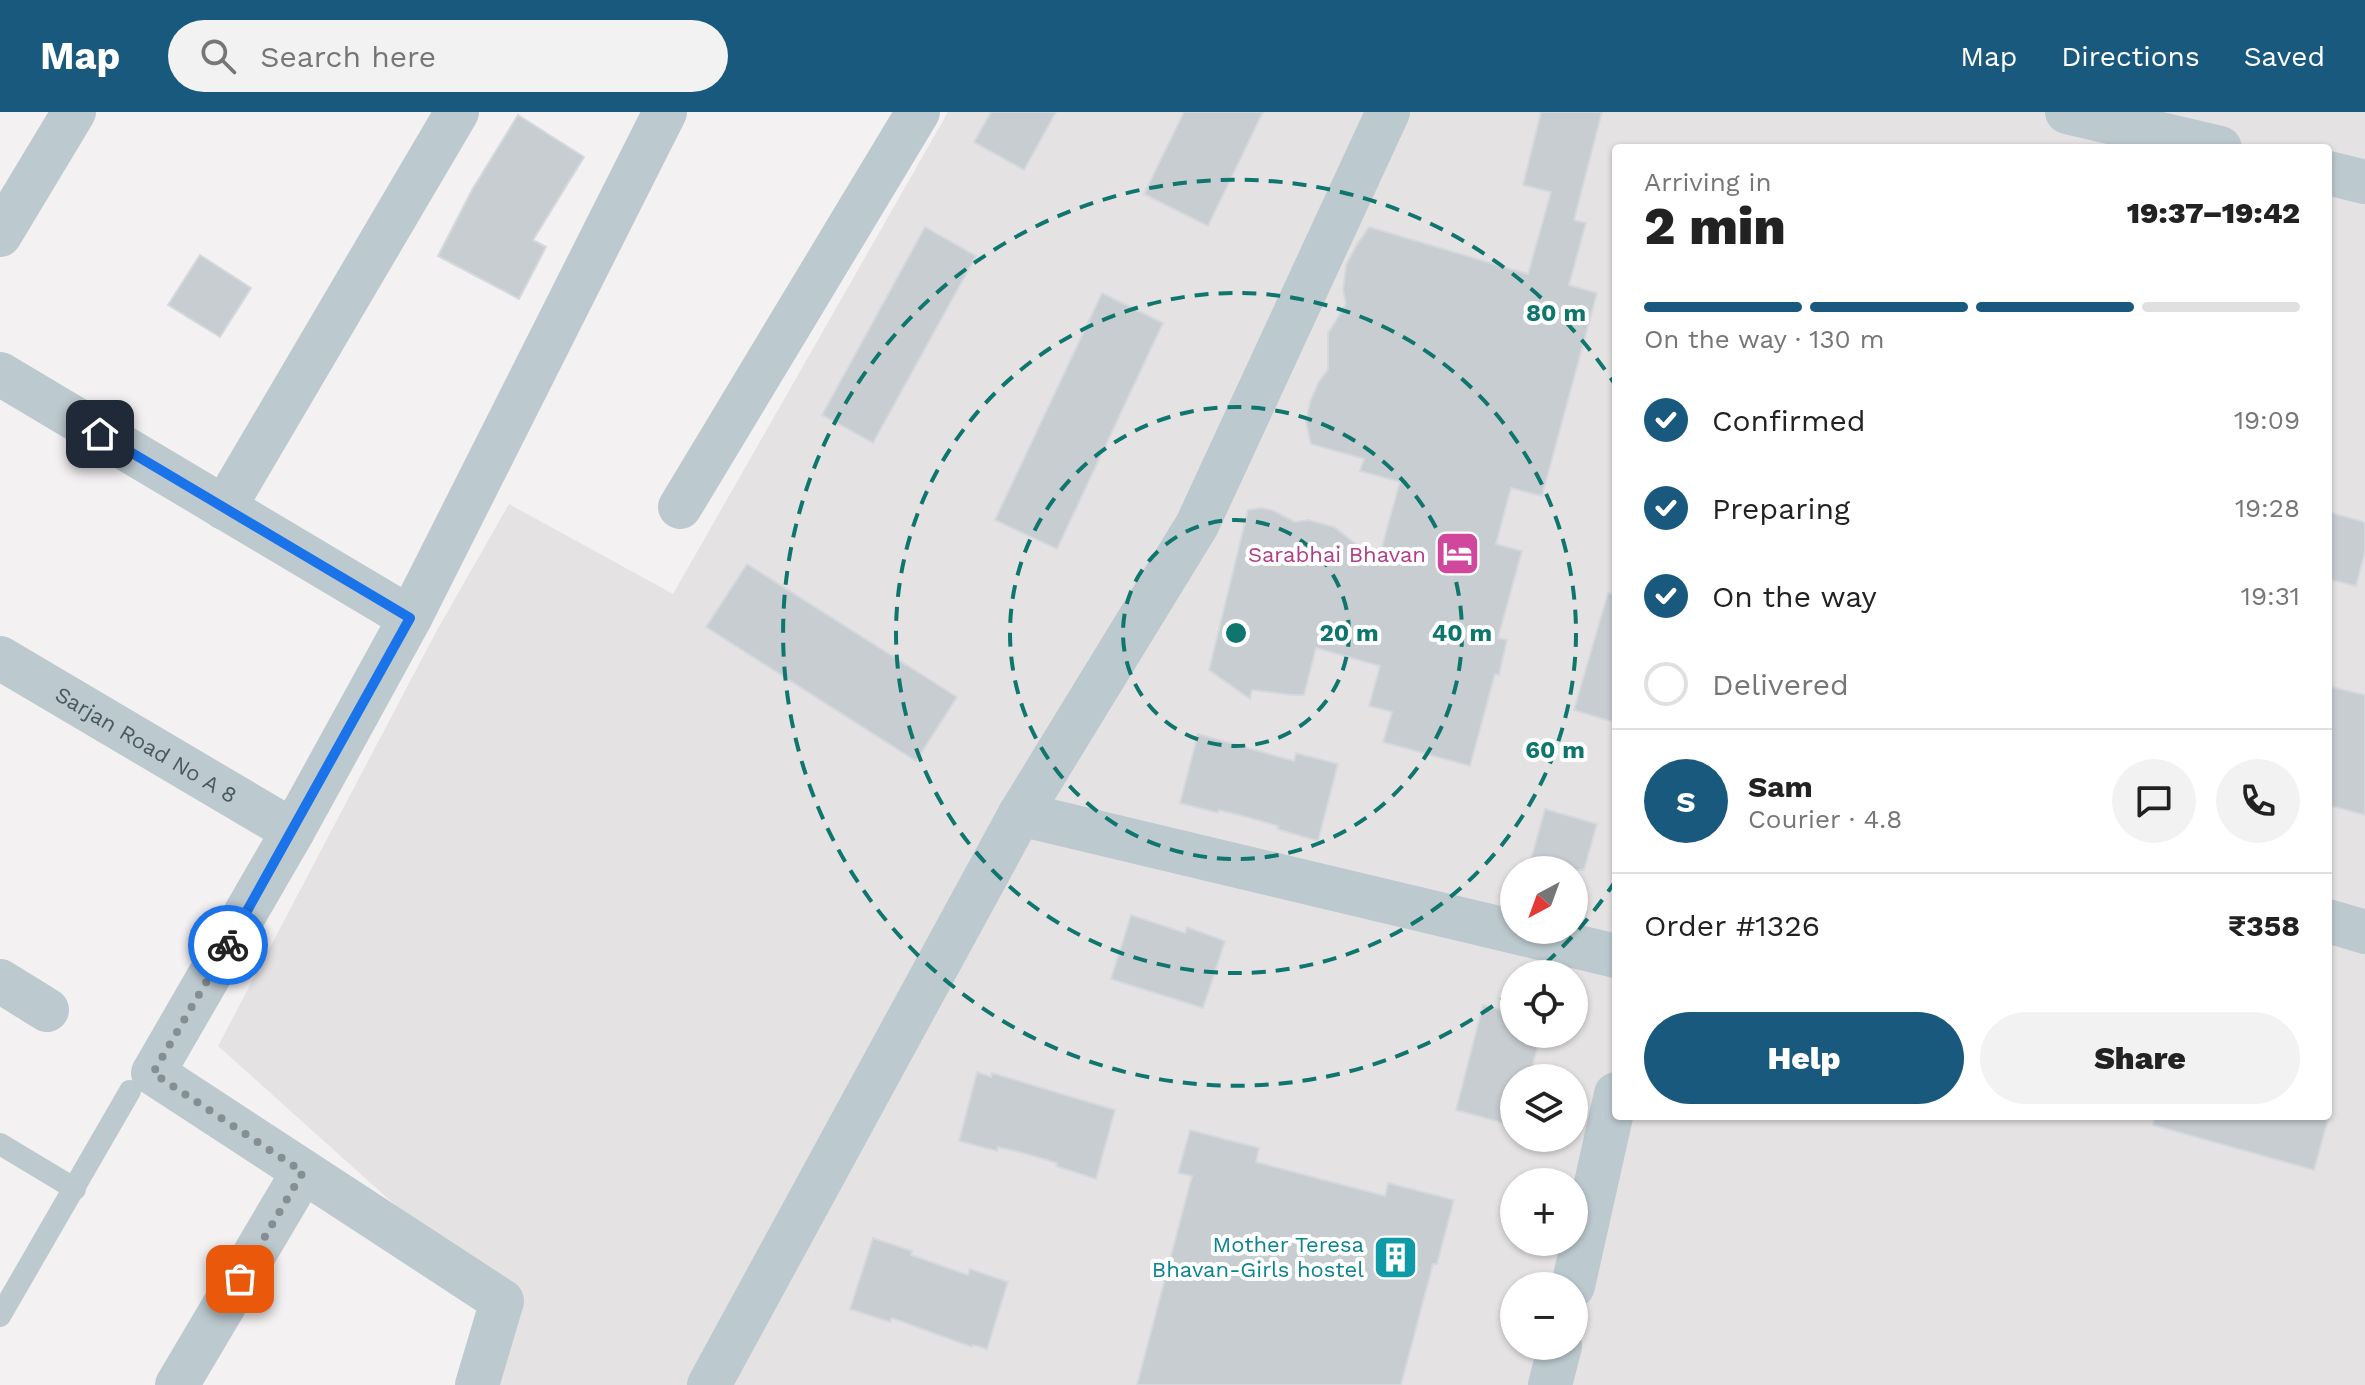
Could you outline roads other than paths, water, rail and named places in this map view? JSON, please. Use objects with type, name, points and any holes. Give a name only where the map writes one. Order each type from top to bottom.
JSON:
[{"type":"street","points":[[0,235],[74,112]]},
{"type":"street","points":[[224,508],[457,112]]},
{"type":"street","points":[[477,1385],[502,1301],[153,1073],[293,831],[410,618],[665,112]]},
{"type":"street","points":[[680,507],[918,112]]},
{"type":"street","points":[[709,1385],[1020,814],[1197,525],[1388,112]]},
{"type":"street","points":[[2067,112],[2203,144]]},
{"type":"street","points":[[2332,174],[2365,182]]},
{"type":"street","points":[[0,374],[410,618]]},
{"type":"street","name":"Sarjan Road No A 8","points":[[0,658],[293,831]]},
{"type":"street","points":[[1020,814],[1612,955]]},
{"type":"street","points":[[2332,922],[2365,932]]},
{"type":"street","points":[[0,981],[47,1010]]},
{"type":"street","points":[[1576,1272],[1612,1112]]},
{"type":"street","points":[[177,1385],[303,1172]]},
{"type":"street","points":[[1550,1385],[1556,1360]]},
{"type":"lane","points":[[0,1316],[7,1288],[75,1189],[130,1091]]},
{"type":"lane","points":[[0,1144],[75,1189]]},
{"type":"place","name":"Sarabhai Bhavan","points":[[1457,554]]},
{"type":"place","name":"Mother Teresa Bhavan-Girls hostel","points":[[1395,1257]]}]
